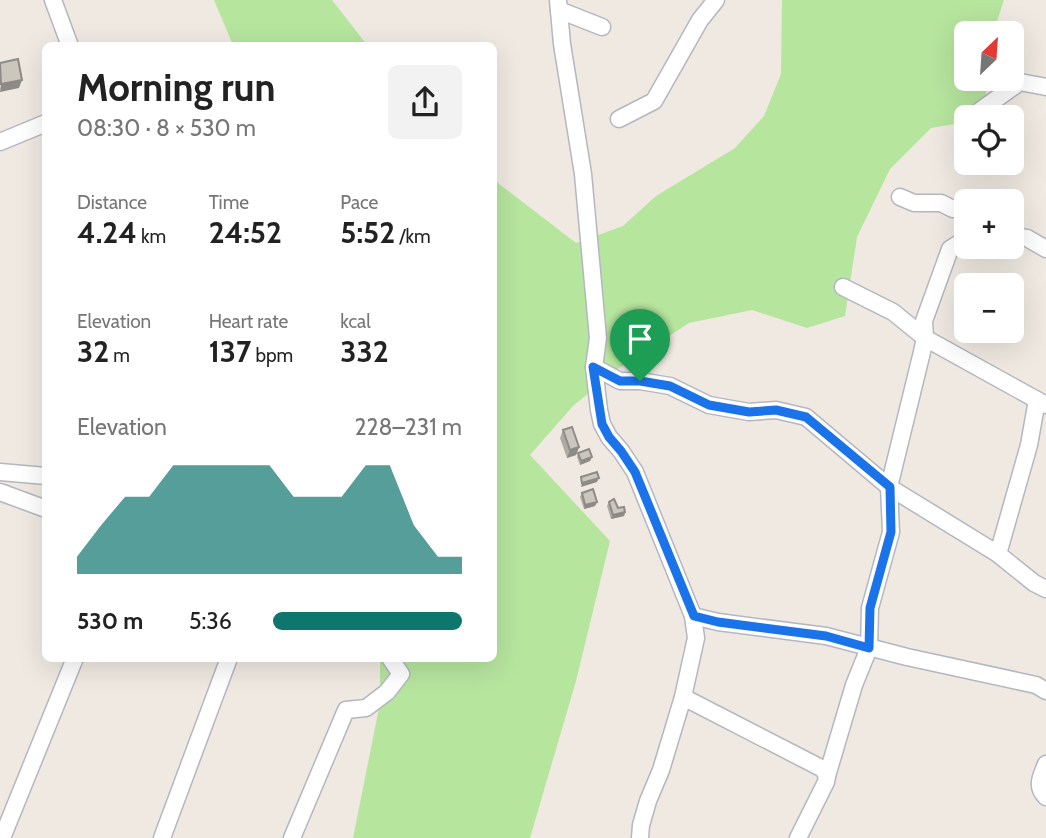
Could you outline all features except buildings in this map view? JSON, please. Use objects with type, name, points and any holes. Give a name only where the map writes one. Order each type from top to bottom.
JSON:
[{"type":"street","points":[[53,0],[68,42]]},
{"type":"street","points":[[619,119],[654,101],[700,20],[716,0]]},
{"type":"street","points":[[559,5],[602,27]]},
{"type":"street","points":[[559,5],[562,44],[583,174],[589,231],[598,338],[593,367],[602,424],[635,472],[694,616],[695,638],[682,697],[661,770],[648,801],[640,838]]},
{"type":"street","points":[[988,105],[1020,82],[1046,87]]},
{"type":"street","points":[[0,142],[42,125]]},
{"type":"street","points":[[900,197],[914,203],[941,203],[954,209]]},
{"type":"street","points":[[1024,231],[1031,234],[1043,247]]},
{"type":"street","points":[[1024,238],[1043,247]]},
{"type":"street","points":[[798,838],[826,782],[854,685],[869,648],[870,608],[891,532],[890,487],[925,338],[924,321],[950,249],[954,246]]},
{"type":"street","points":[[842,287],[893,312],[925,338],[1041,403],[998,554]]},
{"type":"street","points":[[593,367],[620,381],[670,386],[709,405],[749,412],[776,410],[806,417],[890,487],[998,554],[1034,583],[1046,589]]},
{"type":"street","points":[[0,472],[42,476]]},
{"type":"street","points":[[0,492],[42,508]]},
{"type":"street","points":[[694,616],[718,622],[826,636],[1036,685],[1046,691]]},
{"type":"street","points":[[2,838],[73,662]]},
{"type":"street","points":[[162,838],[228,662]]},
{"type":"street","points":[[292,838],[346,710],[366,708],[387,692],[401,674],[393,662]]},
{"type":"street","points":[[682,697],[823,769],[827,776]]},
{"type":"street","points":[[1046,764],[1038,782],[1046,797]]},
{"type":"green space","points":[[214,0],[332,0],[365,42],[232,42]]},
{"type":"green space","points":[[782,0],[1004,0],[997,21],[954,21],[954,91],[986,91],[985,105],[954,105],[954,124],[931,128],[890,169],[857,237],[845,316],[807,328],[752,310],[689,323],[619,368],[573,406],[530,455],[610,541],[576,681],[530,838],[353,838],[380,703],[380,662],[497,662],[497,182],[576,243],[623,226],[656,196],[735,148],[764,116],[781,74]]},
{"type":"route","points":[[593,367],[620,381],[640,381],[670,386],[709,405],[749,412],[776,410],[806,417],[890,487],[891,532],[870,608],[869,648],[826,636],[718,622],[694,616],[635,472],[602,424],[593,367]]}]
